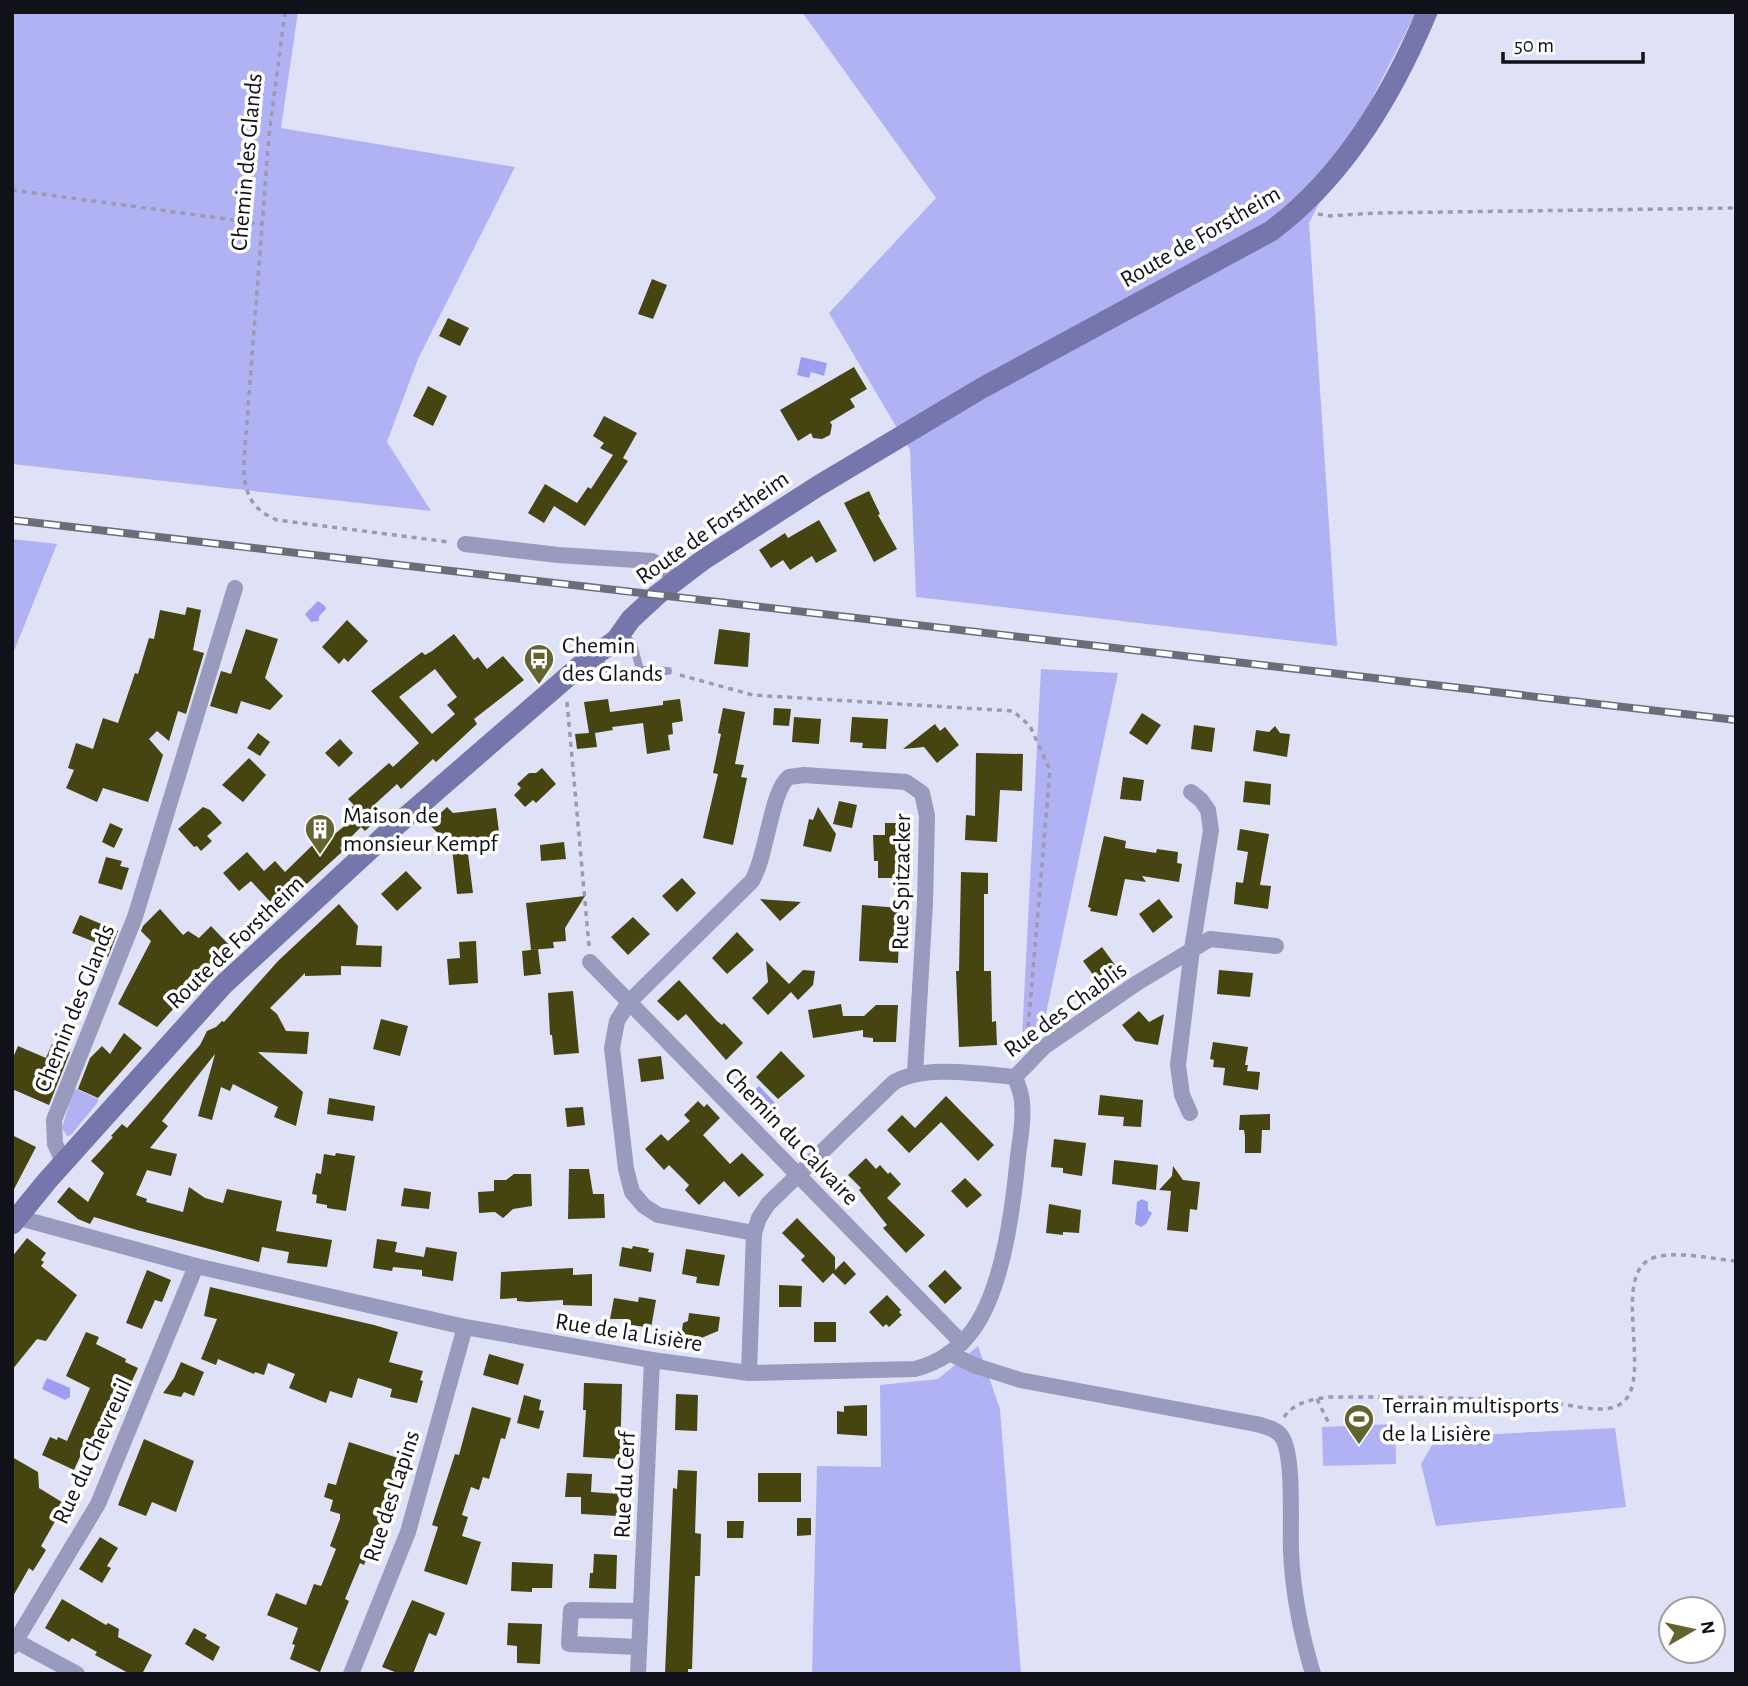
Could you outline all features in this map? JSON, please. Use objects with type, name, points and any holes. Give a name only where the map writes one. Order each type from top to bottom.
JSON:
[{"type":"street","name":"Route de Forstheim","points":[[14,1220],[223,985],[392,829],[622,633],[638,611],[677,580],[734,539],[818,485],[982,388],[1271,231],[1298,211],[1326,183],[1359,139],[1400,70],[1427,12]]},
{"type":"street","points":[[465,544],[558,555],[652,561],[677,580]]},
{"type":"street","name":"Chemin des Glands","points":[[64,1163],[54,1144],[54,1120],[135,917],[235,588]]},
{"type":"street","name":"Rue Spitzacker","points":[[754,1233],[658,1214],[644,1206],[632,1192],[626,1170],[612,1048],[617,1021],[629,1002],[752,881],[762,860],[779,790],[789,777],[804,775],[906,782],[922,793],[927,816],[925,903],[915,1074]]},
{"type":"street","points":[[1190,1113],[1182,1095],[1178,1065],[1192,949],[1211,830],[1208,810],[1191,792]]},
{"type":"street","name":"Rue des Chablis","points":[[915,1074],[963,1073],[1015,1077],[1044,1047],[1137,983],[1210,939],[1276,946]]},
{"type":"street","name":"Chemin du Calvaire","points":[[590,962],[798,1175],[956,1348]]},
{"type":"street","points":[[749,1373],[754,1233],[759,1218],[768,1205],[893,1083],[915,1074]]},
{"type":"street","points":[[1015,1077],[1022,1101],[1023,1117],[1010,1217],[987,1305],[973,1330],[956,1348],[976,1366],[1020,1380],[1256,1424],[1277,1432],[1283,1438],[1287,1455],[1296,1604],[1313,1674]]},
{"type":"street","name":"Rue de la Lisière","points":[[14,1220],[196,1266],[465,1327],[652,1360],[749,1373],[901,1371],[926,1366],[956,1348]]},
{"type":"street","name":"Rue du Chevreuil","points":[[14,1644],[98,1504],[196,1266]]},
{"type":"street","name":"Rue des Lapins","points":[[351,1674],[408,1532],[465,1327]]},
{"type":"street","name":"Rue du Cerf","points":[[638,1674],[652,1360]]},
{"type":"street","points":[[639,1647],[569,1644],[571,1609],[640,1611]]},
{"type":"street","points":[[14,1644],[77,1674]]},
{"type":"lane","points":[[622,633],[633,644],[640,670]]},
{"type":"lane","points":[[595,655],[602,667],[612,672],[668,671]]},
{"type":"path","name":"Chemin des Glands","points":[[285,12],[269,135],[244,461],[245,487],[252,503],[267,516],[289,523],[465,544]]},
{"type":"path","points":[[12,190],[264,224]]},
{"type":"path","points":[[1298,211],[1330,216],[1375,213],[1736,208]]},
{"type":"path","points":[[564,680],[567,684],[590,962]]},
{"type":"path","points":[[1277,1432],[1285,1415],[1292,1408],[1317,1399],[1432,1398],[1608,1409],[1624,1403],[1634,1385],[1633,1288],[1641,1269],[1652,1258],[1669,1254],[1736,1261]]},
{"type":"path","points":[[1317,1399],[1330,1426]]},
{"type":"shaded area","points":[[12,12],[298,12],[281,128],[515,167],[418,359],[387,442],[431,511],[12,464]]},
{"type":"shaded area","points":[[802,12],[1416,12],[1309,223],[1337,646],[916,597],[910,450],[829,313],[936,198]]},
{"type":"shaded area","points":[[801,357],[827,363],[824,376],[811,372],[809,378],[797,375]]},
{"type":"shaded area","points":[[12,539],[57,544],[12,656]]},
{"type":"shaded area","points":[[318,601],[326,609],[319,616],[319,621],[311,622],[305,614]]},
{"type":"shaded area","points":[[1041,669],[1118,673],[1044,1023],[1022,1037]]},
{"type":"shaded area","points":[[759,1086],[775,1103],[767,1111],[750,1094]]},
{"type":"shaded area","points":[[74,1088],[98,1099],[98,1102],[71,1135],[67,1136],[62,1128]]},
{"type":"shaded area","points":[[1142,1199],[1148,1202],[1148,1210],[1152,1213],[1141,1227],[1135,1224],[1137,1202]]},
{"type":"shaded area","points":[[978,1346],[1000,1409],[1021,1674],[812,1674],[817,1466],[881,1467],[880,1385],[938,1379]]},
{"type":"shaded area","points":[[47,1378],[70,1388],[70,1397],[65,1400],[42,1389]]},
{"type":"shaded area","name":"Terrain multisports de la Lisière","points":[[1395,1424],[1396,1464],[1323,1466],[1322,1427]]},
{"type":"shaded area","points":[[1615,1428],[1626,1507],[1436,1526],[1421,1464],[1437,1437]]},
{"type":"building","points":[[652,279],[667,285],[653,319],[638,314]]},
{"type":"building","points":[[448,318],[469,328],[460,346],[439,336]]},
{"type":"building","points":[[854,367],[867,389],[850,399],[855,407],[830,422],[830,435],[822,439],[813,438],[811,433],[798,441],[780,410]]},
{"type":"building","points":[[428,386],[447,396],[433,426],[413,416]]},
{"type":"building","points":[[604,416],[637,433],[623,458],[628,461],[585,526],[554,506],[544,523],[528,513],[545,484],[577,503],[588,487],[591,489],[613,455],[600,448],[604,443],[593,436]]},
{"type":"building","points":[[869,491],[880,514],[878,515],[897,549],[874,562],[844,503]]},
{"type":"building","points":[[819,520],[837,551],[816,563],[812,556],[790,570],[783,560],[771,568],[759,550],[785,533],[788,538]]},
{"type":"building","points":[[187,607],[201,610],[193,650],[204,653],[186,714],[178,711],[169,741],[157,731],[149,739],[163,755],[148,802],[103,788],[97,802],[66,788],[74,770],[68,768],[76,743],[93,749],[103,718],[118,723],[149,638],[154,639],[160,610],[185,615]]},
{"type":"building","points":[[347,620],[368,641],[348,662],[344,658],[339,664],[322,647]]},
{"type":"building","points":[[246,629],[278,639],[265,678],[283,696],[270,710],[241,701],[237,714],[210,706],[221,671],[231,674]]},
{"type":"building","points":[[719,629],[750,633],[748,667],[714,664]]},
{"type":"building","points":[[454,634],[474,660],[478,657],[487,669],[503,656],[524,680],[474,719],[477,724],[436,762],[433,759],[401,789],[397,784],[374,805],[383,814],[365,831],[361,827],[340,848],[343,851],[278,910],[251,881],[239,891],[223,873],[247,852],[264,871],[275,861],[285,872],[326,832],[331,837],[353,819],[347,812],[354,805],[348,799],[389,763],[393,767],[419,743],[371,691],[422,652],[425,655]],"holes":[[[435,669],[457,697],[447,705],[455,714],[432,734],[399,697]]]},
{"type":"building","points":[[608,699],[610,712],[663,705],[663,701],[680,699],[683,721],[672,723],[673,734],[668,735],[670,750],[647,754],[643,723],[612,727],[613,730],[595,733],[597,747],[577,749],[575,734],[589,733],[584,702]]},
{"type":"building","points":[[723,708],[745,712],[735,764],[744,765],[741,777],[747,778],[733,845],[703,838],[718,774],[713,773]]},
{"type":"building","points":[[774,708],[791,709],[789,726],[773,725]]},
{"type":"building","points":[[1142,713],[1161,725],[1147,745],[1129,733]]},
{"type":"building","points":[[794,717],[821,719],[819,744],[792,742]]},
{"type":"building","points":[[852,717],[888,719],[886,749],[862,748],[863,743],[850,742]]},
{"type":"building","points":[[935,724],[940,731],[945,727],[959,745],[937,763],[924,747],[903,749]]},
{"type":"building","points":[[1194,725],[1215,728],[1212,752],[1191,749]]},
{"type":"building","points":[[1275,726],[1280,733],[1290,734],[1287,757],[1253,751],[1256,730],[1269,732]]},
{"type":"building","points":[[258,733],[270,742],[260,756],[247,748]]},
{"type":"building","points":[[340,739],[353,753],[339,767],[325,753]]},
{"type":"building","points":[[976,753],[1023,754],[1022,791],[1000,790],[997,842],[965,840],[966,815],[975,816]]},
{"type":"building","points":[[249,758],[266,775],[243,802],[222,785]]},
{"type":"building","points":[[542,768],[556,784],[536,803],[533,800],[525,807],[514,795],[521,788],[517,784],[529,773],[536,773]]},
{"type":"building","points":[[1123,777],[1144,780],[1141,801],[1120,799]]},
{"type":"building","points":[[1245,781],[1271,784],[1270,805],[1243,802]]},
{"type":"building","points":[[839,801],[857,805],[852,828],[833,824]]},
{"type":"building","points":[[203,807],[210,810],[222,823],[207,836],[212,841],[201,851],[178,829]]},
{"type":"building","points":[[447,807],[453,813],[496,808],[499,832],[486,844],[467,846],[473,893],[457,894],[452,848],[429,824]]},
{"type":"building","points":[[818,807],[836,834],[831,852],[803,846],[809,819],[813,820]]},
{"type":"building","points":[[110,823],[123,829],[114,848],[102,842]]},
{"type":"building","points":[[885,823],[901,823],[901,835],[906,835],[901,878],[878,878],[873,835],[885,835]]},
{"type":"building","points":[[1240,829],[1269,834],[1260,885],[1271,886],[1268,909],[1234,904],[1236,882],[1243,883],[1248,852],[1237,850]]},
{"type":"building","points":[[1104,836],[1126,841],[1125,848],[1156,853],[1157,849],[1178,852],[1177,863],[1182,864],[1179,882],[1142,876],[1146,882],[1125,879],[1117,916],[1090,911],[1091,908],[1088,907]]},
{"type":"building","points":[[564,842],[566,859],[541,861],[540,845]]},
{"type":"building","points":[[106,857],[122,861],[120,866],[129,868],[122,890],[98,883]]},
{"type":"building","points":[[406,871],[422,888],[397,911],[381,894]]},
{"type":"building","points":[[961,872],[988,873],[988,894],[984,894],[984,971],[991,971],[992,1022],[996,1021],[997,1045],[959,1047],[956,971],[959,971]]},
{"type":"building","points":[[682,878],[696,893],[677,912],[662,896]]},
{"type":"building","points":[[585,896],[565,928],[566,941],[553,942],[554,948],[531,950],[526,903]]},
{"type":"building","points":[[760,899],[801,902],[780,921]]},
{"type":"building","points":[[1159,899],[1173,917],[1153,933],[1139,914]]},
{"type":"building","points":[[339,904],[358,926],[356,945],[382,946],[381,967],[341,966],[341,975],[305,976],[305,973],[270,1008],[277,1014],[286,1031],[309,1032],[307,1054],[258,1052],[303,1092],[296,1126],[274,1117],[278,1107],[233,1084],[230,1091],[221,1087],[212,1120],[198,1116],[215,1054],[162,1121],[168,1126],[150,1148],[177,1154],[171,1176],[147,1170],[136,1195],[147,1199],[146,1202],[183,1212],[189,1187],[205,1198],[223,1203],[227,1189],[282,1201],[276,1231],[332,1240],[327,1267],[287,1263],[289,1252],[262,1247],[259,1262],[94,1217],[90,1224],[78,1219],[57,1202],[69,1187],[88,1202],[104,1173],[91,1161],[113,1137],[111,1136],[122,1124],[127,1128],[200,1045],[207,1031],[224,1022],[278,961]]},
{"type":"building","points":[[862,905],[900,908],[898,963],[859,961]]},
{"type":"building","points":[[160,909],[183,935],[188,931],[199,938],[211,926],[232,948],[211,967],[157,1027],[118,1004],[151,941],[141,931],[143,926]]},
{"type":"building","points":[[80,915],[118,931],[108,957],[94,951],[97,943],[72,933]]},
{"type":"building","points":[[633,917],[650,934],[628,955],[611,937]]},
{"type":"building","points":[[737,932],[754,950],[727,974],[712,958]]},
{"type":"building","points":[[476,941],[478,983],[449,985],[447,959],[460,958],[459,942]]},
{"type":"building","points":[[1102,947],[1115,965],[1096,979],[1083,961]]},
{"type":"building","points":[[538,949],[541,974],[524,976],[522,951]]},
{"type":"building","points":[[766,961],[789,984],[803,970],[815,971],[813,985],[798,1000],[791,992],[768,1015],[752,998],[768,982]]},
{"type":"building","points":[[1219,970],[1253,973],[1250,997],[1217,994]]},
{"type":"building","points":[[679,980],[717,1021],[722,1025],[724,1023],[743,1043],[726,1060],[686,1014],[678,1021],[657,1001]]},
{"type":"building","points":[[573,991],[579,1053],[554,1055],[548,993]]},
{"type":"building","points":[[841,1004],[843,1016],[864,1016],[876,1005],[898,1005],[896,1042],[873,1042],[873,1038],[863,1037],[863,1030],[813,1038],[808,1010]]},
{"type":"building","points":[[1139,1011],[1149,1022],[1164,1014],[1158,1045],[1135,1041],[1122,1025]]},
{"type":"building","points":[[381,1019],[408,1026],[400,1056],[373,1049]]},
{"type":"building","points":[[124,1033],[142,1048],[98,1098],[78,1089],[90,1058],[102,1046],[110,1054]]},
{"type":"building","points":[[1213,1042],[1248,1047],[1245,1065],[1248,1065],[1247,1071],[1260,1072],[1258,1090],[1223,1085],[1225,1068],[1213,1067],[1214,1060],[1210,1059]]},
{"type":"building","points":[[52,1044],[70,1052],[49,1105],[12,1089],[12,1060],[18,1046],[46,1058]]},
{"type":"building","points":[[781,1051],[805,1076],[778,1099],[756,1077]]},
{"type":"building","points":[[661,1056],[664,1079],[641,1082],[638,1059]]},
{"type":"building","points":[[1100,1095],[1143,1100],[1141,1127],[1123,1126],[1124,1117],[1098,1115]]},
{"type":"building","points":[[946,1096],[994,1145],[978,1161],[941,1122],[909,1153],[887,1130],[902,1115],[915,1128]]},
{"type":"building","points":[[329,1098],[375,1106],[373,1121],[327,1114]]},
{"type":"building","points":[[698,1101],[704,1107],[707,1104],[720,1118],[703,1135],[730,1164],[742,1153],[764,1175],[739,1197],[724,1181],[699,1205],[685,1190],[689,1185],[669,1165],[664,1170],[645,1149],[661,1134],[668,1141],[690,1121],[684,1115]]},
{"type":"building","points":[[583,1107],[585,1125],[567,1127],[565,1108]]},
{"type":"building","points":[[1270,1114],[1270,1130],[1262,1130],[1261,1153],[1245,1153],[1244,1130],[1239,1130],[1240,1115]]},
{"type":"building","points":[[12,1135],[36,1147],[12,1193]]},
{"type":"building","points":[[1054,1139],[1086,1143],[1082,1176],[1063,1173],[1063,1168],[1051,1167]]},
{"type":"building","points":[[336,1153],[355,1156],[346,1211],[316,1203],[317,1195],[312,1194],[316,1173],[321,1174],[324,1154],[335,1156]]},
{"type":"building","points":[[866,1158],[876,1169],[880,1165],[888,1174],[890,1172],[901,1184],[887,1198],[925,1235],[906,1253],[883,1228],[887,1225],[859,1190],[861,1188],[848,1175]]},
{"type":"building","points":[[1114,1160],[1158,1165],[1156,1190],[1112,1184]]},
{"type":"building","points":[[1173,1166],[1183,1180],[1200,1182],[1197,1210],[1190,1209],[1188,1232],[1167,1230],[1171,1191],[1159,1190],[1172,1176]]},
{"type":"building","points":[[569,1169],[589,1169],[593,1194],[604,1194],[605,1218],[568,1219]]},
{"type":"building","points":[[514,1174],[531,1174],[532,1206],[513,1209],[503,1218],[495,1212],[479,1213],[478,1192],[494,1191],[494,1180],[506,1180]]},
{"type":"building","points":[[965,1178],[982,1195],[967,1208],[951,1191]]},
{"type":"building","points":[[404,1188],[431,1192],[429,1209],[401,1206]]},
{"type":"building","points":[[1049,1204],[1081,1210],[1079,1233],[1046,1233]]},
{"type":"building","points":[[797,1218],[835,1257],[835,1270],[844,1261],[856,1274],[845,1285],[833,1273],[823,1283],[801,1260],[805,1256],[782,1233]]},
{"type":"building","points":[[27,1238],[46,1253],[41,1260],[44,1262],[41,1266],[77,1295],[46,1341],[37,1339],[12,1370],[12,1257]]},
{"type":"building","points":[[377,1239],[397,1242],[395,1252],[424,1257],[426,1247],[457,1252],[453,1281],[422,1276],[422,1270],[393,1267],[392,1271],[373,1268]]},
{"type":"building","points":[[633,1246],[649,1249],[648,1252],[654,1253],[651,1272],[619,1266],[622,1247],[632,1249]]},
{"type":"building","points":[[686,1249],[725,1255],[719,1286],[696,1283],[697,1277],[682,1274]]},
{"type":"building","points":[[573,1268],[573,1275],[592,1274],[592,1306],[563,1305],[563,1300],[528,1302],[517,1301],[517,1298],[500,1299],[501,1272]]},
{"type":"building","points":[[147,1270],[171,1280],[162,1302],[155,1300],[142,1329],[126,1323]]},
{"type":"building","points":[[945,1270],[962,1288],[945,1304],[928,1286]]},
{"type":"building","points":[[779,1285],[802,1286],[801,1307],[779,1307]]},
{"type":"building","points":[[210,1287],[398,1332],[389,1362],[423,1371],[417,1403],[390,1397],[392,1389],[358,1378],[352,1398],[330,1391],[326,1403],[289,1388],[295,1374],[268,1363],[264,1375],[254,1374],[218,1359],[216,1365],[201,1359],[217,1319],[204,1316]]},
{"type":"building","points":[[887,1295],[901,1310],[899,1312],[902,1315],[889,1327],[886,1324],[883,1327],[869,1312]]},
{"type":"building","points":[[639,1297],[656,1300],[651,1328],[626,1324],[626,1319],[610,1319],[614,1298],[638,1302]]},
{"type":"building","points":[[689,1313],[720,1317],[718,1331],[699,1339],[681,1337],[683,1323],[688,1321]]},
{"type":"building","points":[[814,1322],[836,1322],[836,1342],[814,1342]]},
{"type":"building","points":[[86,1332],[99,1337],[96,1344],[138,1368],[102,1445],[88,1439],[74,1470],[42,1455],[50,1437],[67,1441],[90,1388],[66,1376]]},
{"type":"building","points":[[489,1354],[524,1364],[518,1385],[483,1375]]},
{"type":"building","points":[[181,1362],[204,1372],[194,1396],[184,1392],[181,1397],[163,1393]]},
{"type":"building","points":[[584,1383],[622,1384],[620,1459],[583,1457],[586,1410],[583,1410]]},
{"type":"building","points":[[676,1394],[698,1395],[697,1431],[675,1430]]},
{"type":"building","points":[[524,1395],[541,1400],[539,1410],[544,1411],[539,1429],[517,1423]]},
{"type":"building","points":[[867,1405],[867,1436],[837,1434],[837,1411],[844,1412],[844,1406]]},
{"type":"building","points":[[472,1407],[511,1418],[505,1439],[501,1438],[489,1479],[483,1477],[479,1490],[471,1487],[462,1515],[468,1517],[462,1536],[481,1542],[467,1585],[424,1571],[438,1527],[432,1525],[455,1454],[459,1455]]},
{"type":"building","points":[[144,1439],[194,1461],[176,1512],[152,1502],[146,1516],[118,1505]]},
{"type":"building","points":[[349,1442],[401,1459],[379,1527],[364,1565],[360,1563],[345,1599],[349,1601],[320,1672],[290,1659],[298,1628],[267,1615],[276,1593],[306,1605],[314,1584],[322,1584],[336,1549],[330,1546],[340,1519],[340,1514],[330,1511],[333,1500],[324,1497],[328,1483],[336,1485]]},
{"type":"building","points":[[12,1457],[38,1472],[39,1488],[65,1504],[41,1546],[46,1550],[33,1571],[29,1568],[12,1598]]},
{"type":"building","points":[[678,1470],[697,1471],[695,1533],[701,1534],[700,1576],[695,1576],[692,1669],[688,1669],[688,1674],[665,1674],[673,1488],[677,1489]]},
{"type":"building","points":[[567,1473],[592,1474],[591,1492],[619,1494],[618,1516],[581,1514],[581,1497],[565,1497]]},
{"type":"building","points":[[758,1473],[801,1473],[801,1502],[758,1502]]},
{"type":"building","points":[[797,1518],[811,1518],[811,1535],[797,1536]]},
{"type":"building","points":[[727,1521],[744,1521],[743,1538],[727,1538]]},
{"type":"building","points":[[100,1537],[118,1548],[107,1566],[111,1568],[102,1583],[79,1569]]},
{"type":"building","points":[[594,1554],[617,1555],[616,1589],[589,1588]]},
{"type":"building","points":[[512,1562],[553,1564],[552,1588],[532,1588],[532,1592],[511,1591]]},
{"type":"building","points":[[62,1599],[106,1625],[108,1623],[119,1629],[118,1637],[152,1655],[142,1674],[130,1674],[95,1655],[97,1652],[72,1638],[69,1642],[45,1628]]},
{"type":"building","points":[[412,1600],[445,1613],[436,1636],[429,1633],[413,1674],[400,1674],[382,1667]]},
{"type":"building","points":[[508,1623],[542,1624],[540,1664],[517,1663],[517,1646],[507,1645]]},
{"type":"building","points":[[194,1628],[220,1647],[213,1661],[185,1644]]},
{"type":"railway","points":[[12,520],[1736,720]]},
{"type":"place","name":"Chemin des Glands","points":[[539,686]]},
{"type":"place","name":"Maison de monsieur Kempf","points":[[320,856]]},
{"type":"place","name":"Terrain multisports de la Lisière","points":[[1359,1446]]}]
